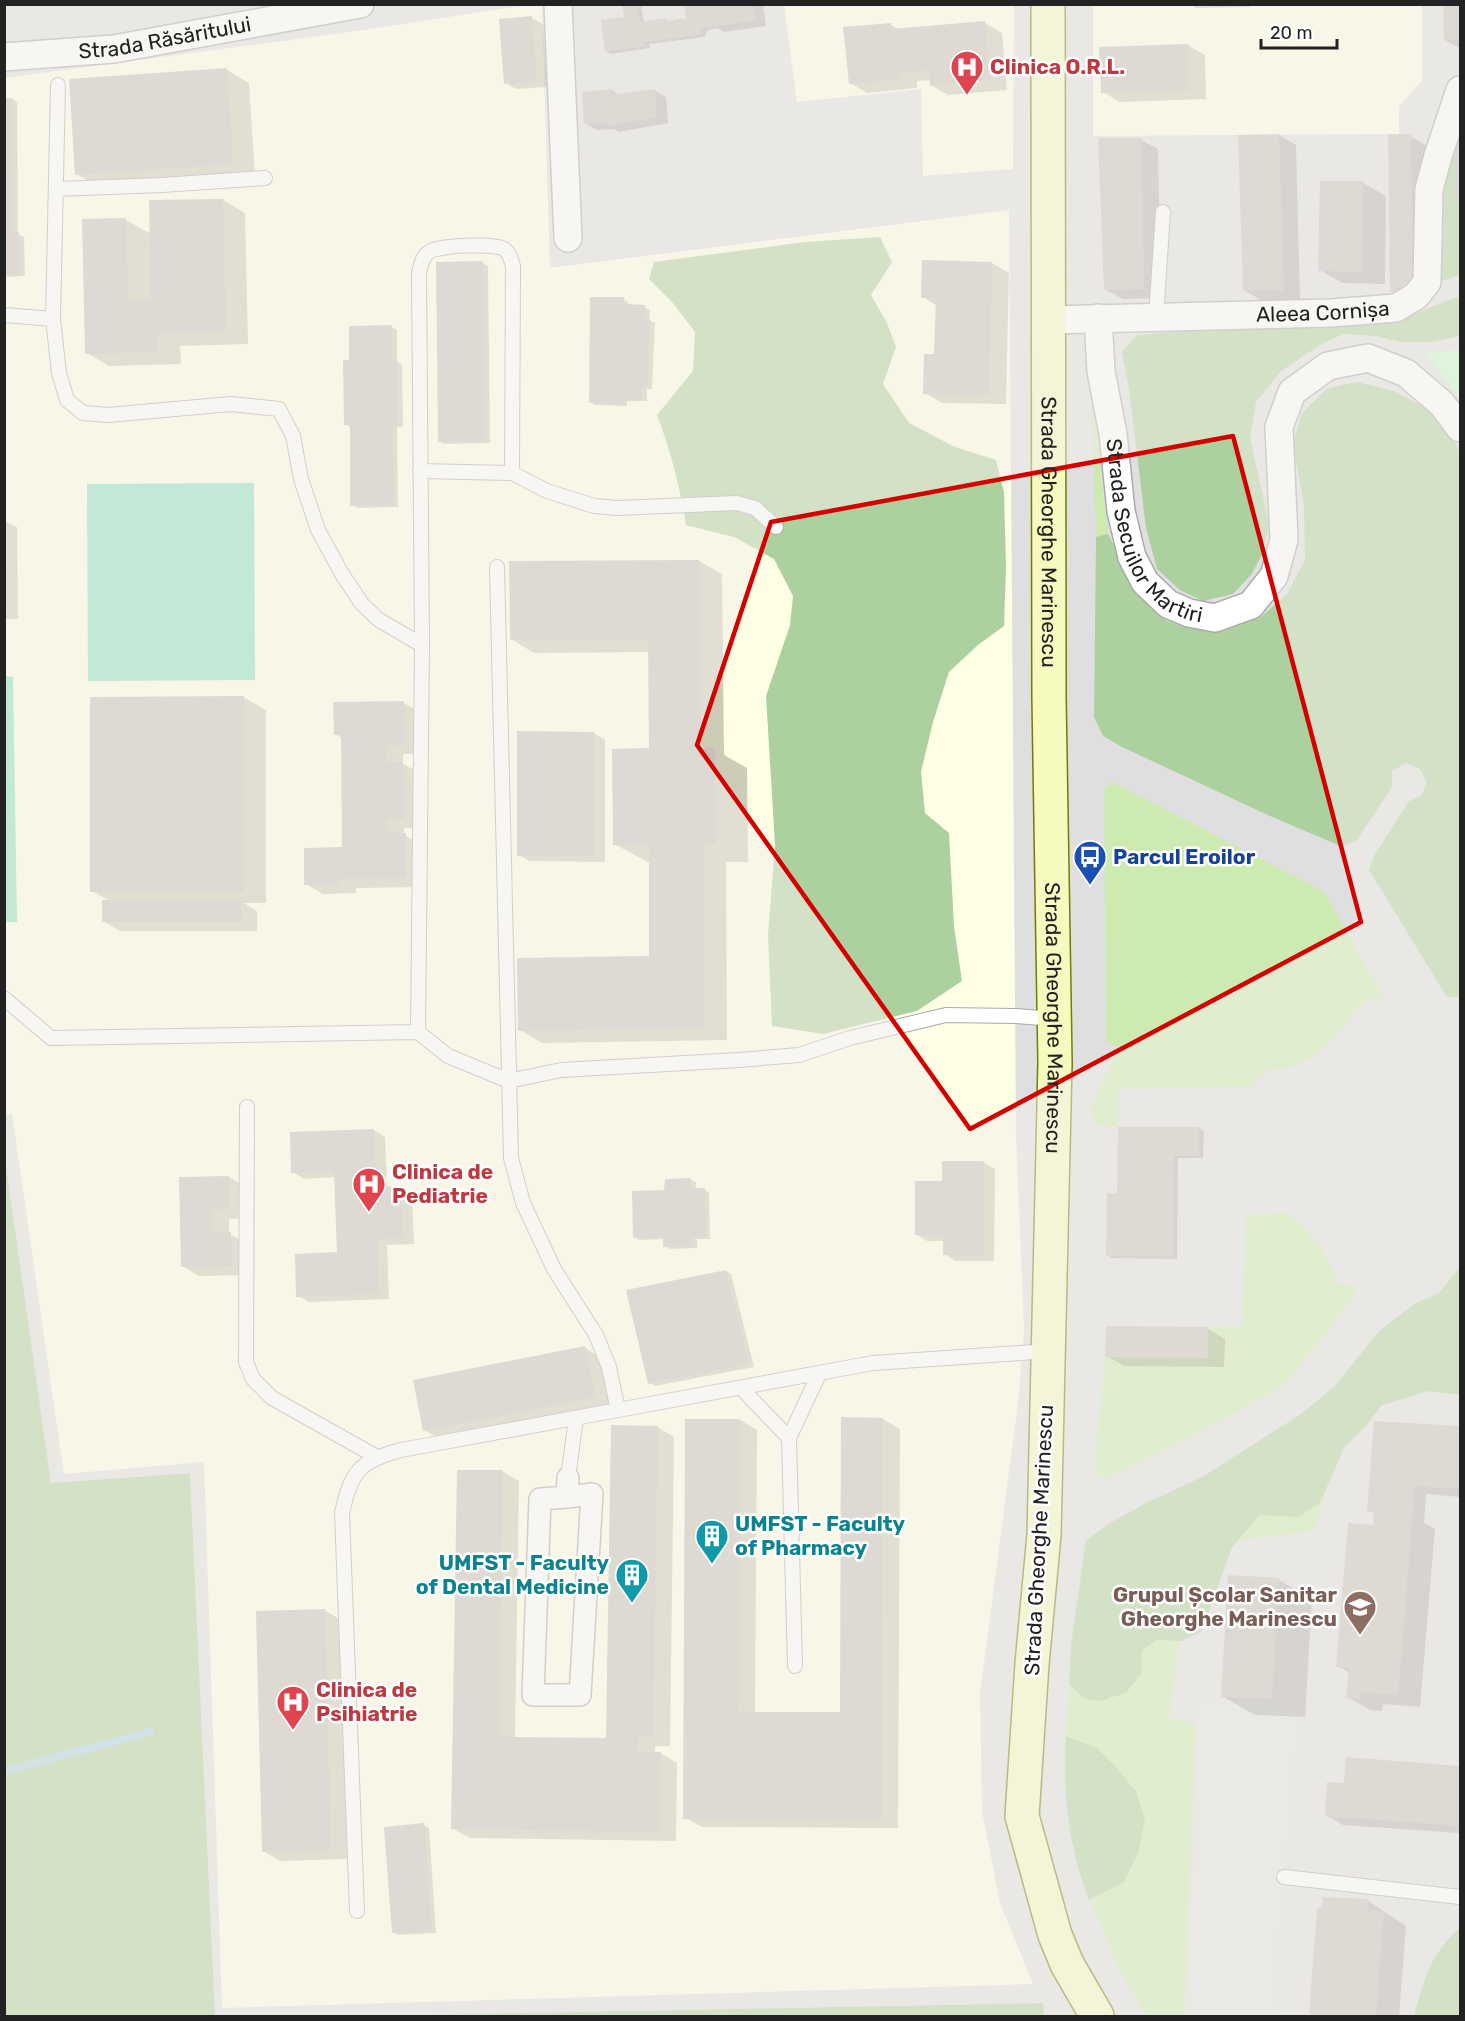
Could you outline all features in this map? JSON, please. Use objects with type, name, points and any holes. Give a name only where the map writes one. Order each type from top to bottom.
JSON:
[{"type":"main road","name":"Strada Gheorghe Marinescu","points":[[1048,4],[1049,697],[1055,1063],[1044,1535],[1032,1664],[1022,1816],[1055,1935],[1067,1964],[1097,2016]]},
{"type":"street","name":"Strada Răsăritului","points":[[4,57],[114,49],[360,4]]},
{"type":"street","points":[[558,4],[568,238]]},
{"type":"street","name":"Aleea Cornișa","points":[[1049,320],[1331,313],[1396,308],[1416,296],[1427,282],[1429,189],[1461,90]]},
{"type":"street","name":"Strada Secuilor Martiri","points":[[1098,318],[1101,371],[1113,434],[1121,511],[1132,557],[1145,582],[1168,604],[1189,613],[1215,618],[1251,605],[1275,576],[1284,540],[1279,427],[1292,392],[1328,366],[1368,358],[1406,373],[1442,404],[1461,428]]},
{"type":"street","points":[[568,1487],[592,1494],[580,1695],[533,1695],[540,1499],[568,1487]]},
{"type":"lane","points":[[58,85],[53,319],[59,373],[67,400],[83,413],[108,415],[231,404],[279,409],[293,436],[301,479],[318,530],[342,574],[362,604],[379,620],[422,645]]},
{"type":"lane","points":[[57,189],[162,186],[265,178]]},
{"type":"lane","points":[[1156,317],[1163,212]]},
{"type":"lane","points":[[418,1032],[422,645],[419,273],[423,259],[430,250],[496,246],[505,250],[510,256],[513,266],[512,472]]},
{"type":"lane","points":[[4,315],[53,319]]},
{"type":"lane","points":[[420,471],[512,472],[547,491],[594,506],[617,508],[737,502],[755,508],[776,527]]},
{"type":"lane","points":[[497,567],[511,1158],[522,1203],[554,1269],[596,1335],[609,1367],[618,1410]]},
{"type":"lane","points":[[4,998],[51,1038],[418,1032],[448,1056],[508,1081],[561,1070],[799,1055],[850,1038],[946,1016],[1016,1016],[1054,1019]]},
{"type":"lane","points":[[247,1107],[246,1362],[253,1379],[272,1398],[376,1457]]},
{"type":"lane","points":[[357,1911],[342,1513],[347,1488],[359,1469],[376,1457],[401,1450],[873,1363],[1049,1351]]},
{"type":"lane","points":[[795,1666],[789,1438],[819,1374]]},
{"type":"lane","points":[[741,1388],[789,1438]]},
{"type":"lane","points":[[568,1487],[576,1418]]},
{"type":"lane","points":[[1284,1877],[1461,1897]]},
{"type":"highlighted area","points":[[1233,436],[1361,922],[970,1129],[697,745],[771,522]]},
{"type":"shaded area","points":[[4,5],[1460,5],[1460,2016],[1044,2016],[1043,2003],[372,2016],[215,2016],[190,1473],[51,1483],[5,1159]]},
{"type":"shaded area","points":[[527,5],[542,5],[550,268],[1009,210],[1016,1135],[1024,1329],[1018,1403],[980,1694],[982,1811],[1000,1903],[1033,1984],[222,2008],[204,1462],[64,1474],[12,1114],[5,1115],[4,78],[357,31]]},
{"type":"shaded area","name":"Clinica O.R.L.","points":[[784,5],[1014,5],[1013,169],[923,176],[921,89],[797,102]]},
{"type":"shaded area","points":[[1093,5],[1422,5],[1422,81],[1399,106],[1399,134],[1093,136]]},
{"type":"shaded area","points":[[1199,1698],[1301,1706],[1284,1877],[1274,2016],[1186,2016]]},
{"type":"green space","points":[[1460,125],[1460,275],[1439,282],[1444,172]]},
{"type":"green space","points":[[880,237],[892,262],[871,295],[887,323],[896,347],[883,384],[909,423],[955,447],[996,460],[1004,492],[1006,568],[1004,626],[978,645],[949,672],[933,722],[921,772],[925,813],[949,833],[954,926],[962,981],[917,1011],[823,1034],[772,1026],[768,935],[775,845],[766,696],[790,625],[793,596],[774,559],[734,537],[686,525],[667,442],[657,415],[693,371],[695,332],[672,302],[649,279],[654,262],[805,242]]},
{"type":"green space","points":[[1460,296],[1460,336],[1431,342],[1401,342],[1376,336],[1344,334],[1323,343],[1281,371],[1256,402],[1250,438],[1269,524],[1263,553],[1251,575],[1233,594],[1203,601],[1180,590],[1157,569],[1146,528],[1129,389],[1122,352],[1137,335],[1229,328],[1392,322]]},
{"type":"green space","points":[[1460,349],[1460,399],[1426,354]]},
{"type":"green space","points":[[1357,382],[1394,391],[1430,410],[1460,450],[1460,997],[1447,997],[1369,870],[1374,856],[1409,801],[1421,796],[1427,783],[1420,769],[1406,763],[1392,771],[1392,787],[1357,840],[1343,847],[1270,816],[1122,747],[1103,736],[1094,717],[1096,537],[1108,534],[1139,594],[1166,620],[1187,628],[1215,631],[1262,616],[1287,594],[1305,560],[1304,506],[1293,444],[1302,413],[1328,388]]},
{"type":"green space","points":[[1091,388],[1108,534],[1096,537]]},
{"type":"green space","points":[[254,483],[255,680],[88,681],[87,484]]},
{"type":"green space","points":[[5,676],[13,677],[17,922],[5,922]]},
{"type":"green space","points":[[1112,782],[1324,892],[1384,998],[1367,1000],[1331,1040],[1311,1058],[1288,1068],[1268,1069],[1250,1087],[1118,1089],[1118,1127],[1094,1125],[1091,1108],[1113,1060],[1123,1050],[1106,1041],[1104,789]]},
{"type":"green space","points":[[5,1159],[51,1483],[190,1473],[215,2016],[5,2016]]},
{"type":"green space","points":[[1288,1212],[1308,1228],[1311,1239],[1321,1246],[1326,1260],[1335,1271],[1336,1283],[1358,1285],[1351,1301],[1284,1385],[1210,1427],[1105,1480],[1094,1471],[1105,1357],[1207,1358],[1208,1327],[1242,1327],[1246,1215]]},
{"type":"green space","points":[[1460,1267],[1460,1395],[1429,1391],[1382,1405],[1366,1426],[1344,1448],[1320,1503],[1298,1517],[1260,1515],[1232,1547],[1202,1631],[1181,1641],[1156,1640],[1142,1651],[1141,1674],[1126,1693],[1100,1701],[1083,1698],[1069,1684],[1071,1645],[1086,1540],[1110,1523],[1146,1503],[1204,1476],[1301,1414],[1335,1386],[1379,1331],[1414,1304],[1439,1293]]},
{"type":"green space","points":[[1301,1414],[1330,1476],[1315,1530],[1227,1542],[1179,1641],[1169,1718],[1196,1724],[1184,2016],[1146,2016],[1118,1967],[1077,1869],[1065,1754],[1069,1684],[1086,1540],[1129,1514],[1204,1476]]},
{"type":"green space","points":[[1066,1736],[1097,1748],[1115,1766],[1136,1791],[1145,1819],[1138,1854],[1124,1882],[1089,1900],[1076,1859],[1068,1820],[1065,1779]]},
{"type":"green space","points":[[1460,1928],[1460,2016],[1414,2016],[1429,1968],[1442,1948]]},
{"type":"green space","points":[[1043,2003],[1044,2016],[372,2016]]},
{"type":"building","points":[[622,4],[637,4],[640,22],[686,18],[684,4],[753,4],[755,20],[703,28],[699,35],[645,42],[646,46],[605,52],[601,20],[624,17]]},
{"type":"building","points":[[1443,4],[1460,4],[1460,40],[1444,40]]},
{"type":"building","points":[[532,16],[537,81],[504,84],[499,19]]},
{"type":"building","points":[[985,21],[990,81],[930,86],[929,70],[900,72],[901,79],[849,84],[843,27],[891,23],[892,29]]},
{"type":"building","points":[[1188,44],[1189,90],[1101,93],[1099,47]]},
{"type":"building","points":[[227,68],[233,164],[75,175],[69,79]]},
{"type":"building","points":[[612,89],[611,95],[655,89],[657,117],[607,126],[607,123],[584,124],[582,92]]},
{"type":"building","points":[[4,98],[12,98],[13,233],[19,232],[20,274],[4,275]]},
{"type":"building","points":[[1279,134],[1284,290],[1243,291],[1238,135]]},
{"type":"building","points":[[1388,134],[1411,134],[1413,292],[1390,292]]},
{"type":"building","points":[[1098,138],[1142,138],[1144,289],[1104,290]]},
{"type":"building","points":[[1455,146],[1460,146],[1460,199],[1455,199]]},
{"type":"building","points":[[1320,181],[1363,181],[1362,272],[1318,271]]},
{"type":"building","points":[[223,199],[226,332],[158,334],[158,352],[85,354],[82,219],[126,218],[128,301],[151,300],[149,200]]},
{"type":"building","points":[[922,260],[992,262],[989,395],[923,394],[924,354],[934,354],[936,298],[921,298]]},
{"type":"building","points":[[483,261],[485,441],[438,442],[436,262]]},
{"type":"building","points":[[590,297],[624,297],[624,304],[645,305],[645,318],[650,319],[647,387],[642,387],[642,399],[623,399],[623,404],[589,403]]},
{"type":"building","points":[[392,325],[392,359],[397,359],[398,425],[393,425],[394,505],[350,506],[350,425],[344,425],[343,360],[349,360],[349,326]]},
{"type":"building","points":[[699,560],[701,748],[715,748],[716,844],[703,844],[705,1028],[518,1031],[517,958],[649,956],[649,845],[613,845],[612,749],[649,748],[648,640],[510,640],[509,561]]},
{"type":"building","points":[[4,570],[7,570],[7,613],[4,613]]},
{"type":"building","points":[[244,696],[244,891],[90,892],[90,697]]},
{"type":"building","points":[[404,701],[405,745],[387,746],[387,762],[403,762],[404,819],[387,819],[388,833],[406,833],[406,878],[339,879],[339,885],[304,885],[304,848],[342,847],[341,735],[334,735],[333,702]]},
{"type":"building","points":[[517,731],[594,732],[594,856],[517,856]]},
{"type":"building","points":[[102,900],[241,900],[241,922],[102,922]]},
{"type":"building","points":[[1118,1127],[1199,1127],[1199,1156],[1174,1156],[1173,1257],[1106,1256],[1107,1193],[1117,1193]]},
{"type":"building","name":"Clinica de Pediatrie","points":[[374,1129],[376,1187],[402,1186],[403,1238],[377,1239],[379,1294],[296,1297],[295,1254],[337,1252],[334,1171],[291,1173],[290,1132]]},
{"type":"building","points":[[942,1161],[984,1161],[983,1256],[943,1255],[943,1235],[915,1235],[915,1181],[942,1181]]},
{"type":"building","points":[[229,1176],[230,1209],[212,1210],[213,1233],[231,1232],[232,1266],[181,1267],[179,1177]]},
{"type":"building","points":[[691,1178],[691,1188],[705,1188],[706,1237],[692,1237],[693,1246],[663,1247],[663,1237],[633,1238],[632,1191],[664,1190],[665,1179]]},
{"type":"building","points":[[726,1270],[749,1364],[648,1384],[626,1290]]},
{"type":"building","points":[[1106,1326],[1208,1327],[1208,1358],[1105,1357]]},
{"type":"building","points":[[585,1346],[595,1397],[423,1431],[413,1380]]},
{"type":"building","name":"UMFST - Faculty of Pharmacy","points":[[841,1417],[883,1418],[881,1819],[683,1819],[685,1419],[740,1419],[739,1712],[840,1712]]},
{"type":"building","points":[[1374,1421],[1460,1426],[1460,1489],[1415,1486],[1398,1695],[1361,1692],[1360,1699],[1346,1698],[1349,1668],[1336,1667],[1348,1523],[1373,1525],[1374,1512],[1367,1511]]},
{"type":"building","name":"UMFST - Faculty of Dental Medicine","points":[[611,1425],[658,1426],[653,1737],[638,1737],[638,1752],[661,1752],[660,1832],[451,1829],[457,1470],[503,1470],[499,1737],[606,1738]]},
{"type":"building","points":[[1228,1575],[1279,1578],[1272,1699],[1221,1697]]},
{"type":"building","name":"Clinica de Psihiatrie","points":[[325,1609],[331,1850],[262,1852],[256,1611]]},
{"type":"building","points":[[1346,1757],[1460,1766],[1460,1826],[1325,1816],[1327,1782],[1344,1783]]},
{"type":"building","points":[[424,1823],[432,1931],[392,1933],[384,1827]]},
{"type":"building","points":[[1323,1897],[1367,1899],[1368,1910],[1384,1912],[1376,2016],[1309,2016],[1317,1908],[1322,1907]]},
{"type":"waterway","points":[[4,1771],[150,1732]]},
{"type":"place","name":"Clinica O.R.L.","points":[[967,96]]},
{"type":"place","name":"Parcul Eroilor","points":[[1090,886]]},
{"type":"place","name":"Clinica de Pediatrie","points":[[369,1213]]},
{"type":"place","name":"UMFST - Faculty of Pharmacy","points":[[712,1565]]},
{"type":"place","name":"UMFST - Faculty of Dental Medicine","points":[[632,1604]]},
{"type":"place","name":"Grupul Școlar Sanitar Gheorghe Marinescu","points":[[1360,1636]]},
{"type":"place","name":"Clinica de Psihiatrie","points":[[293,1731]]}]
